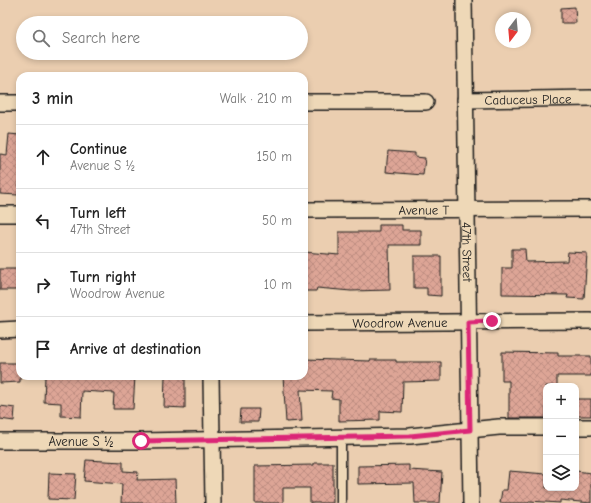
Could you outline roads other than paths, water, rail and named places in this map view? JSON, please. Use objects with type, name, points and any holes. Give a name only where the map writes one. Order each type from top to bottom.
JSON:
[{"type":"street","name":"47th Street","points":[[464,0],[471,503]]},
{"type":"street","name":"Caduceus Place","points":[[465,100],[591,98]]},
{"type":"street","points":[[308,102],[426,102]]},
{"type":"street","points":[[0,103],[16,103]]},
{"type":"street","name":"Avenue T","points":[[308,210],[591,209]]},
{"type":"street","points":[[0,214],[16,214]]},
{"type":"street","name":"Woodrow Avenue","points":[[308,323],[591,321]]},
{"type":"street","points":[[0,330],[16,329]]},
{"type":"street","points":[[211,380],[213,503]]},
{"type":"street","name":"Avenue S ½","points":[[0,441],[341,438],[410,436],[499,428],[543,427]]},
{"type":"street","points":[[579,427],[591,427]]},
{"type":"lane","points":[[341,438],[341,503]]}]
